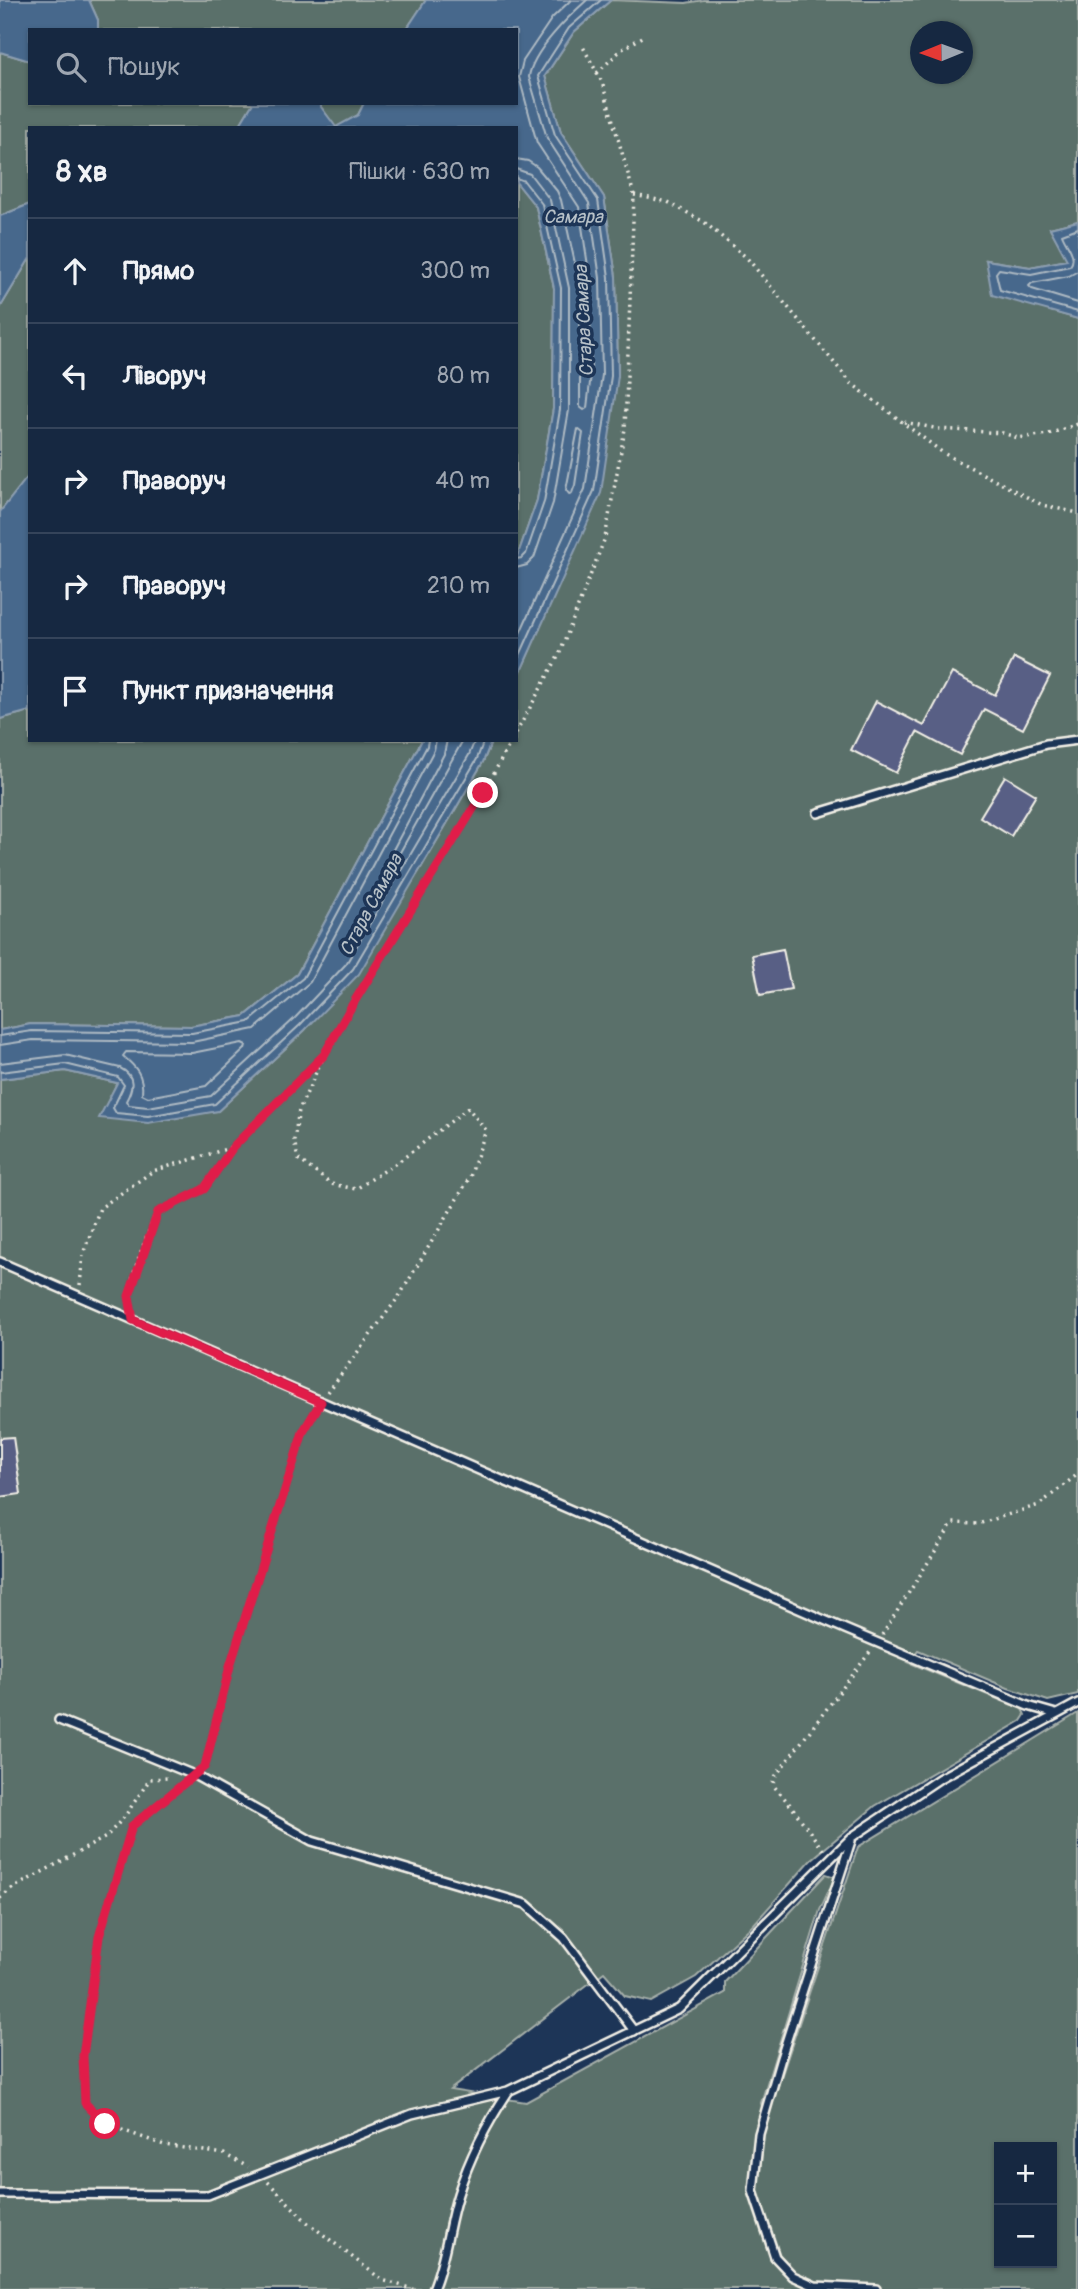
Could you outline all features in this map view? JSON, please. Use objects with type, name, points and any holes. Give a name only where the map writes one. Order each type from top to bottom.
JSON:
[{"type":"lane","points":[[818,813],[1046,744],[1078,740]]},
{"type":"lane","points":[[0,1262],[856,1634],[1028,1706],[1057,1714]]},
{"type":"lane","points":[[0,2194],[208,2195],[412,2114],[508,2091],[679,2009],[852,1837],[940,1778],[1078,1703]]},
{"type":"lane","points":[[59,1720],[194,1775],[312,1841],[526,1904],[564,1938],[634,2031]]},
{"type":"lane","points":[[852,1837],[759,2134],[753,2191],[775,2256],[793,2276],[815,2286],[876,2289]]},
{"type":"lane","points":[[433,2289],[458,2195],[485,2127],[508,2091]]},
{"type":"path","points":[[597,73],[621,50],[644,36]]},
{"type":"path","points":[[518,729],[559,655],[604,538],[625,429],[634,195],[614,122],[597,73],[582,45]]},
{"type":"path","points":[[634,195],[668,202],[704,222],[738,251],[778,294],[851,383],[943,453],[1042,505],[1078,513]]},
{"type":"path","points":[[902,422],[939,429],[1003,433],[1018,438],[1049,434],[1078,424]]},
{"type":"path","points":[[413,2289],[382,2280],[307,2221],[261,2174],[224,2154],[164,2145],[105,2124],[85,2103],[83,2056],[99,1937],[132,1826],[205,1766],[230,1666],[303,1432],[321,1402],[400,1295],[470,1177],[486,1130],[468,1108],[401,1160],[356,1189],[331,1184],[298,1159],[294,1140],[299,1110],[324,1055],[483,793],[511,742]]},
{"type":"path","points":[[133,1320],[129,1296],[158,1212],[204,1189],[233,1147],[324,1055]]},
{"type":"path","points":[[79,1296],[83,1254],[100,1208],[153,1171],[233,1147]]},
{"type":"path","points":[[0,1898],[13,1888],[106,1837],[125,1816],[150,1779],[194,1775]]},
{"type":"green space","points":[[89,0],[426,0],[407,28],[98,28],[98,20]]},
{"type":"green space","points":[[611,0],[686,3],[703,0],[1078,0],[1078,221],[1050,228],[1068,260],[1030,267],[987,260],[1051,311],[1078,319],[1078,1694],[1048,1701],[1008,1688],[918,1650],[908,1662],[1022,1709],[1025,1715],[1021,1721],[875,1806],[811,1860],[754,1924],[696,1977],[651,2002],[625,1996],[604,1972],[450,2090],[526,2102],[725,1993],[725,1982],[826,1874],[835,1877],[820,1910],[761,2103],[766,2122],[858,1847],[1078,1713],[1078,2289],[0,2289],[0,1079],[65,1071],[117,1083],[100,1118],[218,1111],[305,1030],[418,873],[483,762],[491,742],[518,742],[518,677],[531,648],[618,376],[616,277],[604,197],[561,132],[545,76],[574,32]]},
{"type":"green space","points":[[0,52],[28,60],[28,105],[252,105],[239,126],[28,126],[28,205],[0,216]]},
{"type":"green space","points":[[363,105],[358,115],[339,126],[335,126],[321,107]]},
{"type":"green space","points":[[518,184],[536,207],[554,288],[553,409],[537,500],[518,554]]},
{"type":"green space","points":[[28,261],[28,477],[0,512],[0,308]]},
{"type":"green space","points":[[28,712],[28,742],[421,742],[297,974],[245,1016],[191,1026],[31,1024],[0,1030],[0,719]]},
{"type":"water","points":[[0,0],[89,0],[98,20],[98,28],[28,28],[28,60],[0,52]]},
{"type":"water","name":"Самара","points":[[426,0],[611,0],[574,32],[545,76],[561,132],[604,197],[616,277],[618,376],[601,493],[518,678],[518,554],[537,500],[553,409],[554,288],[536,207],[518,184],[518,126],[338,126],[358,115],[363,105],[518,105],[518,28],[407,28]]},
{"type":"water","name":"Самара","points":[[252,105],[321,107],[335,126],[239,126]]},
{"type":"water","points":[[28,205],[28,261],[0,308],[0,216]]},
{"type":"water","points":[[1078,221],[1078,319],[992,295],[986,260],[1030,267],[1067,260],[1050,228]]},
{"type":"water","points":[[28,477],[28,712],[0,719],[0,512]]},
{"type":"water","name":"Стара Самара","points":[[421,742],[491,742],[483,762],[359,974],[305,1030],[218,1111],[148,1123],[99,1118],[117,1083],[65,1071],[0,1079],[0,1030],[31,1024],[191,1026],[245,1016],[297,974]]},
{"type":"building","points":[[1014,658],[1050,676],[1023,729],[984,709],[960,755],[917,732],[896,773],[851,750],[876,701],[924,726],[952,673],[995,695]]},
{"type":"building","points":[[1005,776],[1036,795],[1011,836],[980,817]]},
{"type":"building","points":[[783,949],[791,989],[760,995],[752,955]]},
{"type":"building","points":[[13,1437],[21,1494],[0,1497],[0,1438]]},
{"type":"route","points":[[105,2124],[85,2103],[83,2056],[99,1937],[132,1826],[205,1766],[230,1666],[303,1432],[321,1402],[133,1320],[129,1296],[138,1263],[158,1212],[204,1189],[233,1147],[324,1055],[483,793]]}]
